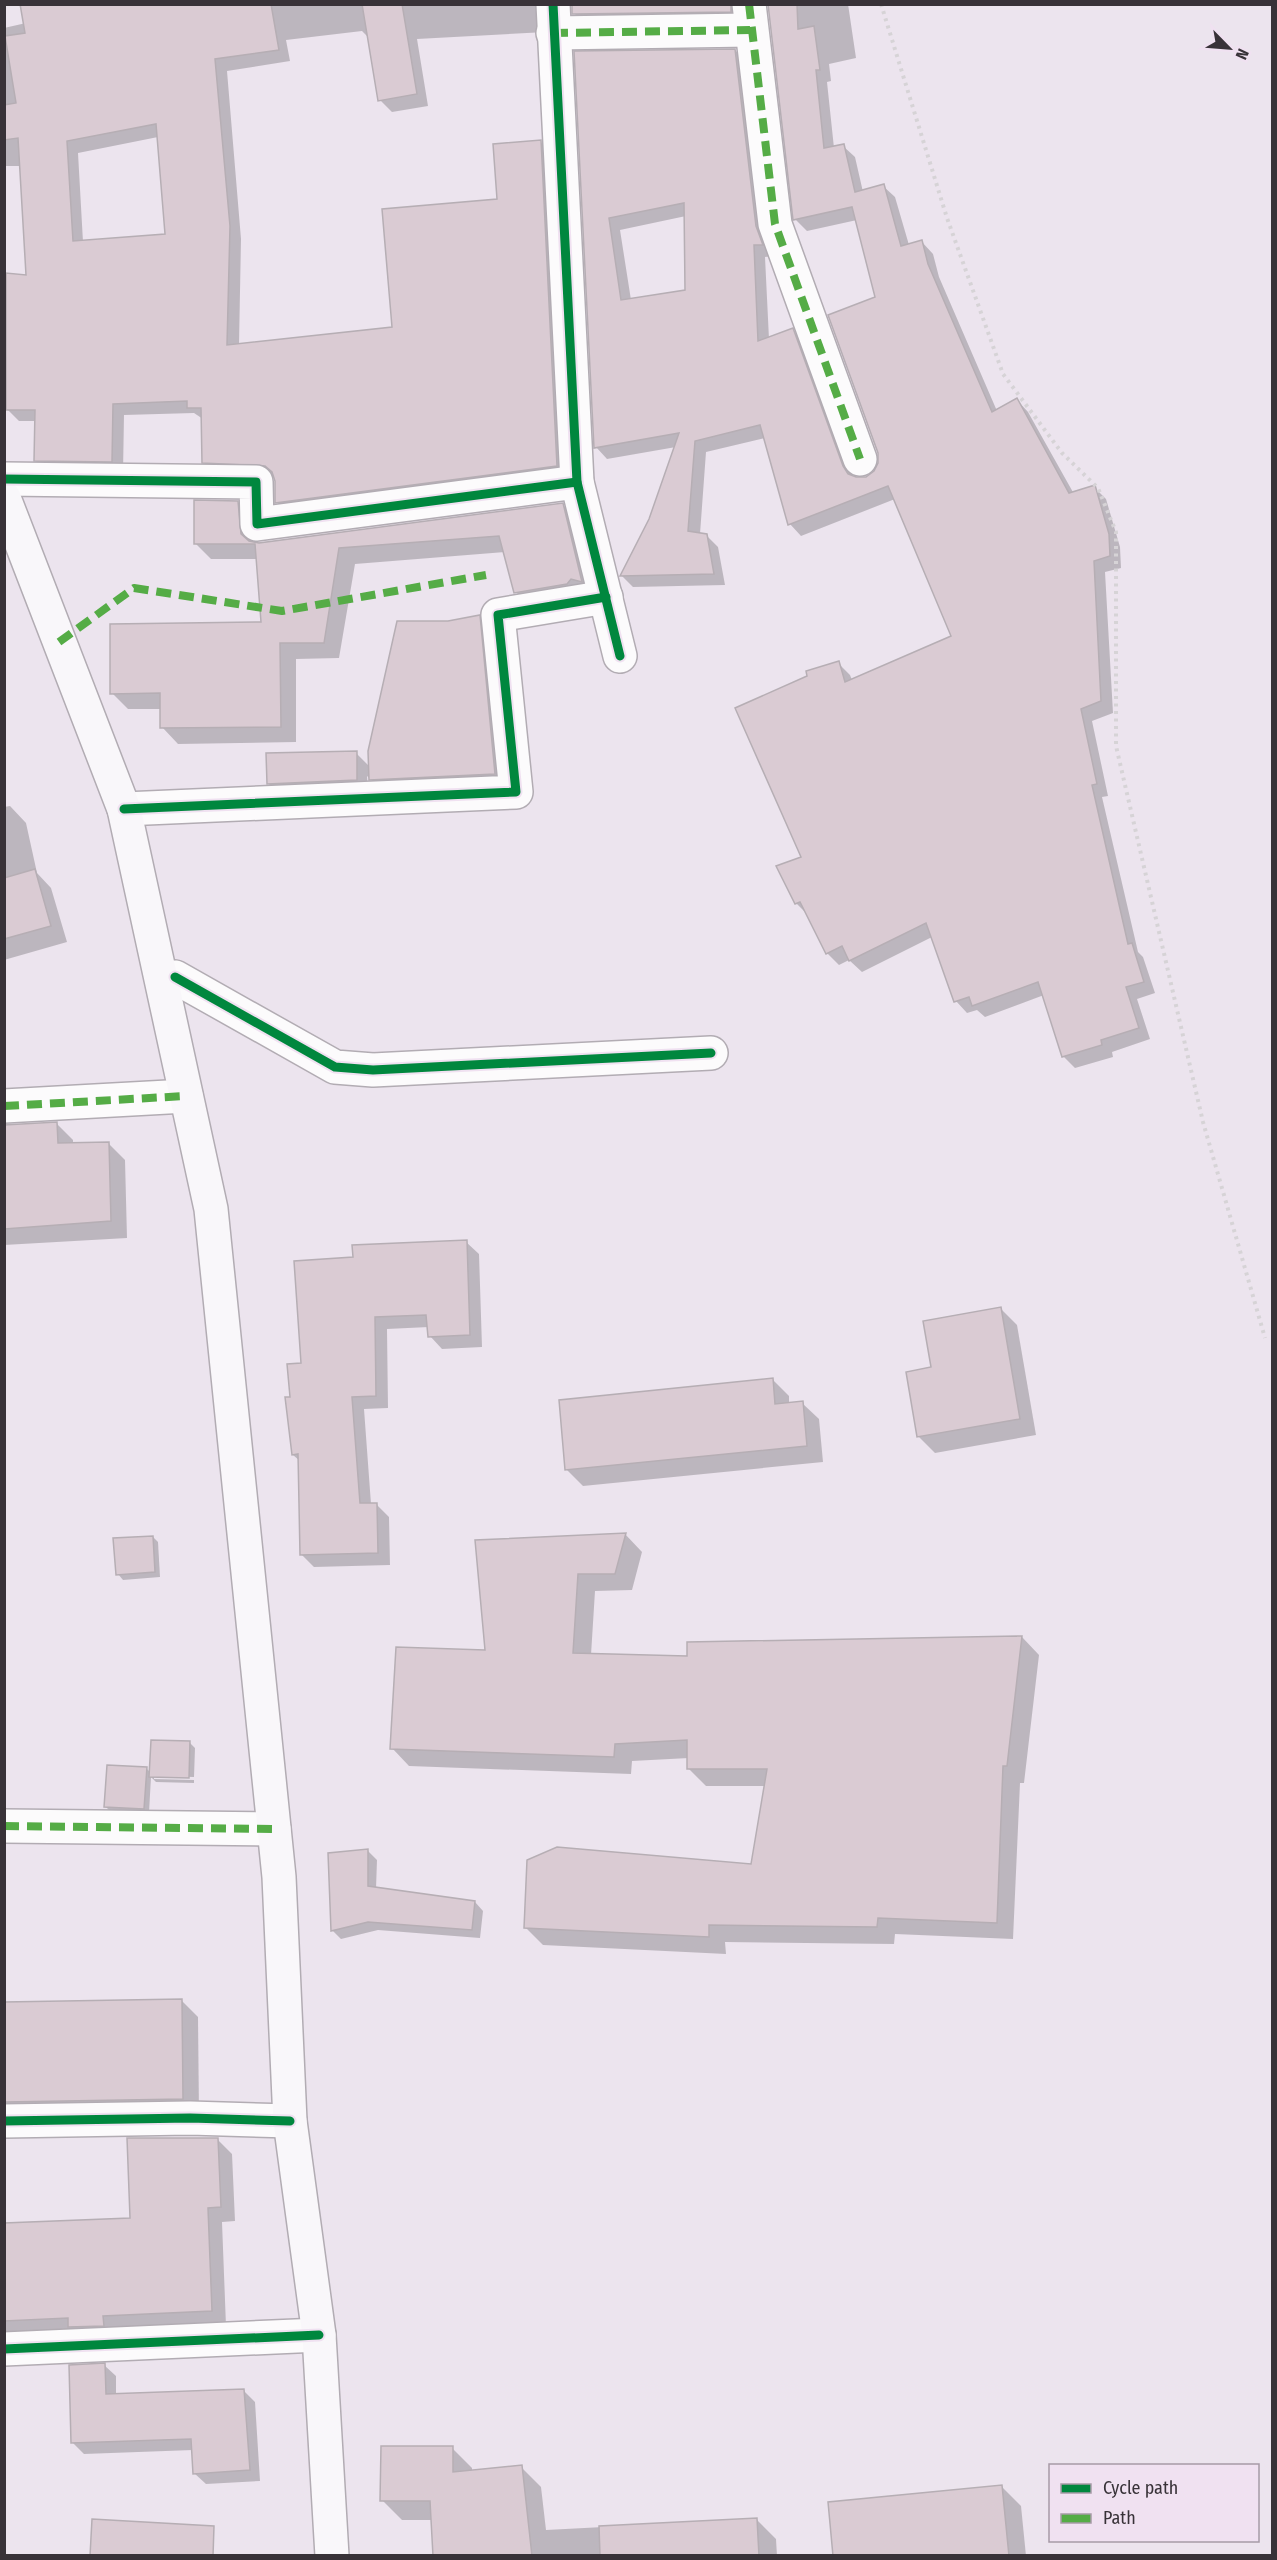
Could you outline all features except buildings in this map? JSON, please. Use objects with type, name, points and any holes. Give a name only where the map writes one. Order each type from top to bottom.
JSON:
[{"type":"main road","points":[[4,498],[124,809],[211,1209],[279,1877],[290,2121],[320,2335],[332,2556]]},
{"type":"street","points":[[620,656],[577,482],[553,19],[749,17],[775,224],[860,459]]},
{"type":"street","points":[[4,479],[256,482],[257,524],[577,482]]},
{"type":"street","points":[[124,809],[516,792],[498,615],[606,597]]},
{"type":"street","points":[[175,977],[335,1067],[373,1070],[711,1053]]},
{"type":"street","points":[[4,1106],[186,1096]]},
{"type":"street","points":[[4,1826],[274,1829]]},
{"type":"street","points":[[4,2121],[190,2118],[290,2121]]},
{"type":"street","points":[[4,2349],[320,2335]]},
{"type":"path","points":[[881,4],[947,218],[1003,374],[1062,453],[1098,488],[1116,532],[1116,746],[1203,1122],[1265,1338]]},
{"type":"marked path","points":[[749,4],[775,224],[860,459]]},
{"type":"marked path","points":[[553,33],[750,30]]},
{"type":"marked path","points":[[59,642],[134,588],[282,611],[486,575]]},
{"type":"marked path","points":[[4,1106],[186,1096]]},
{"type":"marked path","points":[[4,1826],[274,1829]]},
{"type":"cycle path","points":[[553,4],[577,482],[620,656]]},
{"type":"cycle path","points":[[4,479],[256,482],[257,524],[577,482]]},
{"type":"cycle path","points":[[124,809],[516,792],[498,615],[606,597]]},
{"type":"cycle path","points":[[175,977],[335,1067],[373,1070],[711,1053]]},
{"type":"cycle path","points":[[4,2121],[190,2118],[290,2121]]},
{"type":"cycle path","points":[[4,2349],[319,2335]]}]
